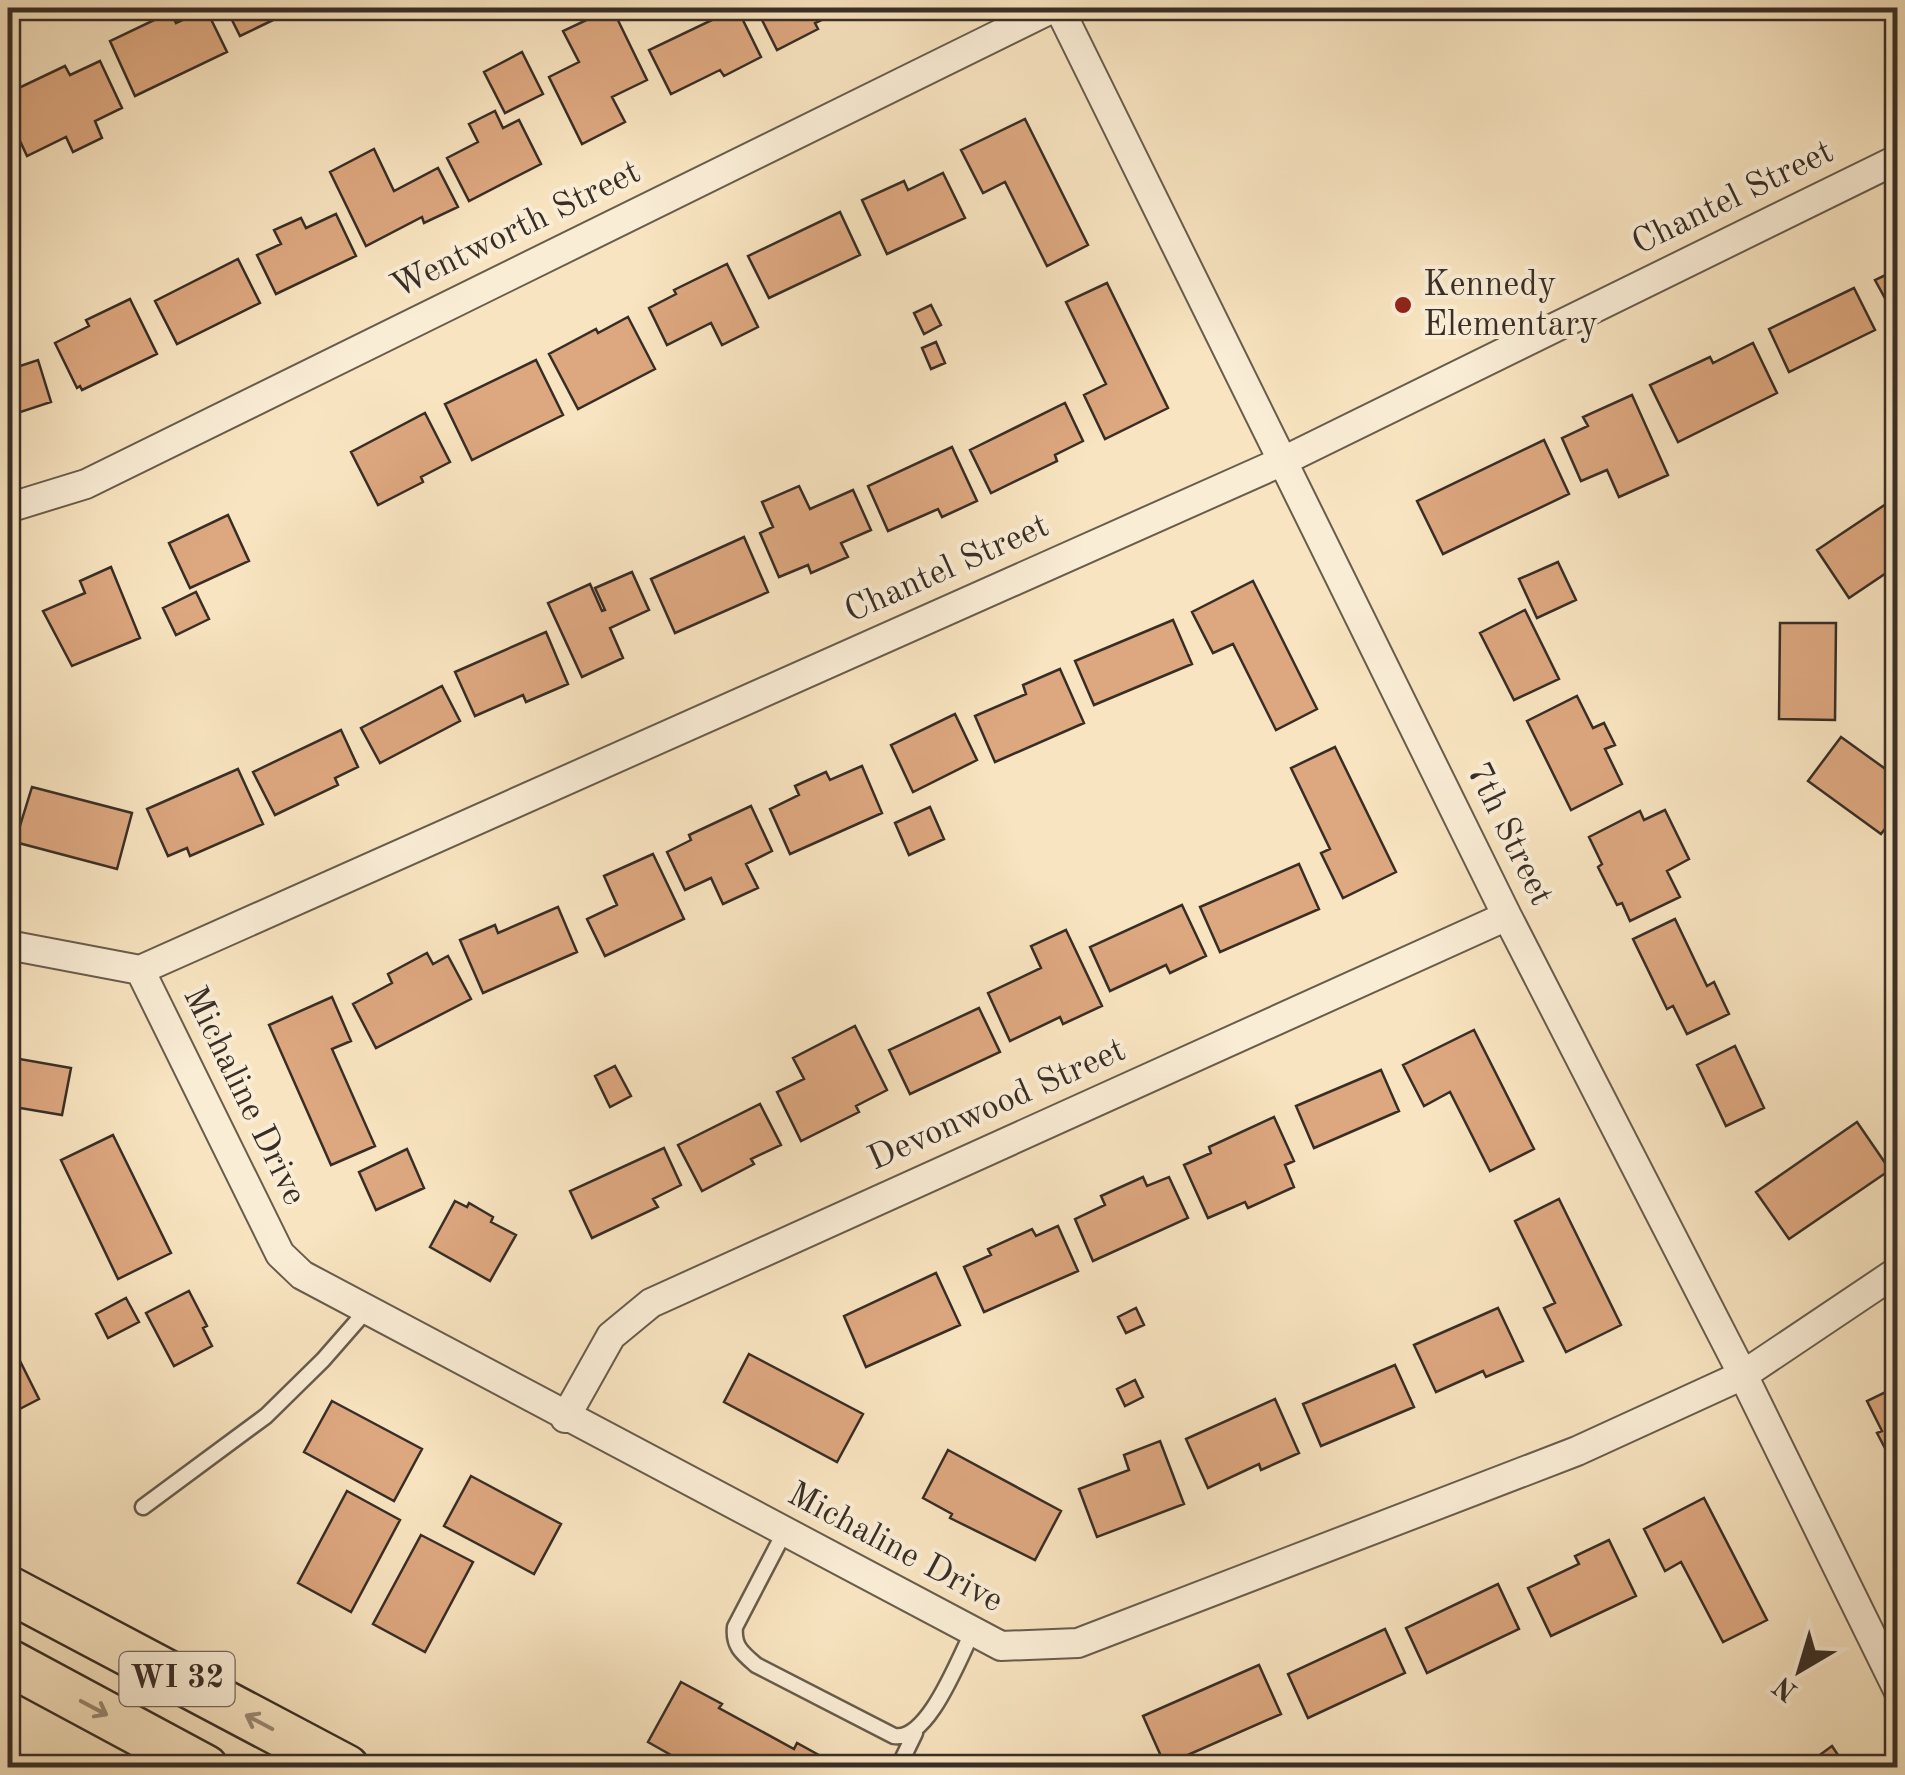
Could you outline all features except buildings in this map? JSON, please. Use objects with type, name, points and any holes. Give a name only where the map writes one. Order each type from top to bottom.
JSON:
[{"type":"main road","name":"WI 32","points":[[8,1589],[346,1768]]},
{"type":"main road","name":"WI 32","points":[[8,1662],[206,1768]]},
{"type":"street","name":"7th Street","points":[[1056,8],[1507,916],[1743,1376],[1898,1690]]},
{"type":"street","name":"Wentworth Street","points":[[8,508],[86,484],[1056,8]]},
{"type":"street","name":"Chantel Street","points":[[140,970],[1283,461],[1898,159]]},
{"type":"street","name":"Devonwood Street","points":[[565,1418],[610,1336],[651,1303],[1507,916]]},
{"type":"street","points":[[8,945],[140,970]]},
{"type":"street","name":"Michaline Drive","points":[[140,970],[280,1254],[302,1276],[1001,1646],[1078,1643],[1577,1450],[1743,1376],[1898,1271]]},
{"type":"lane","points":[[143,1508],[266,1416],[365,1312]]},
{"type":"lane","points":[[784,1532],[735,1627],[739,1651],[756,1664],[894,1736],[903,1738],[915,1732]]},
{"type":"lane","points":[[898,1768],[972,1631]]},
{"type":"place","name":"Kennedy Elementary","points":[[1403,305]]}]
